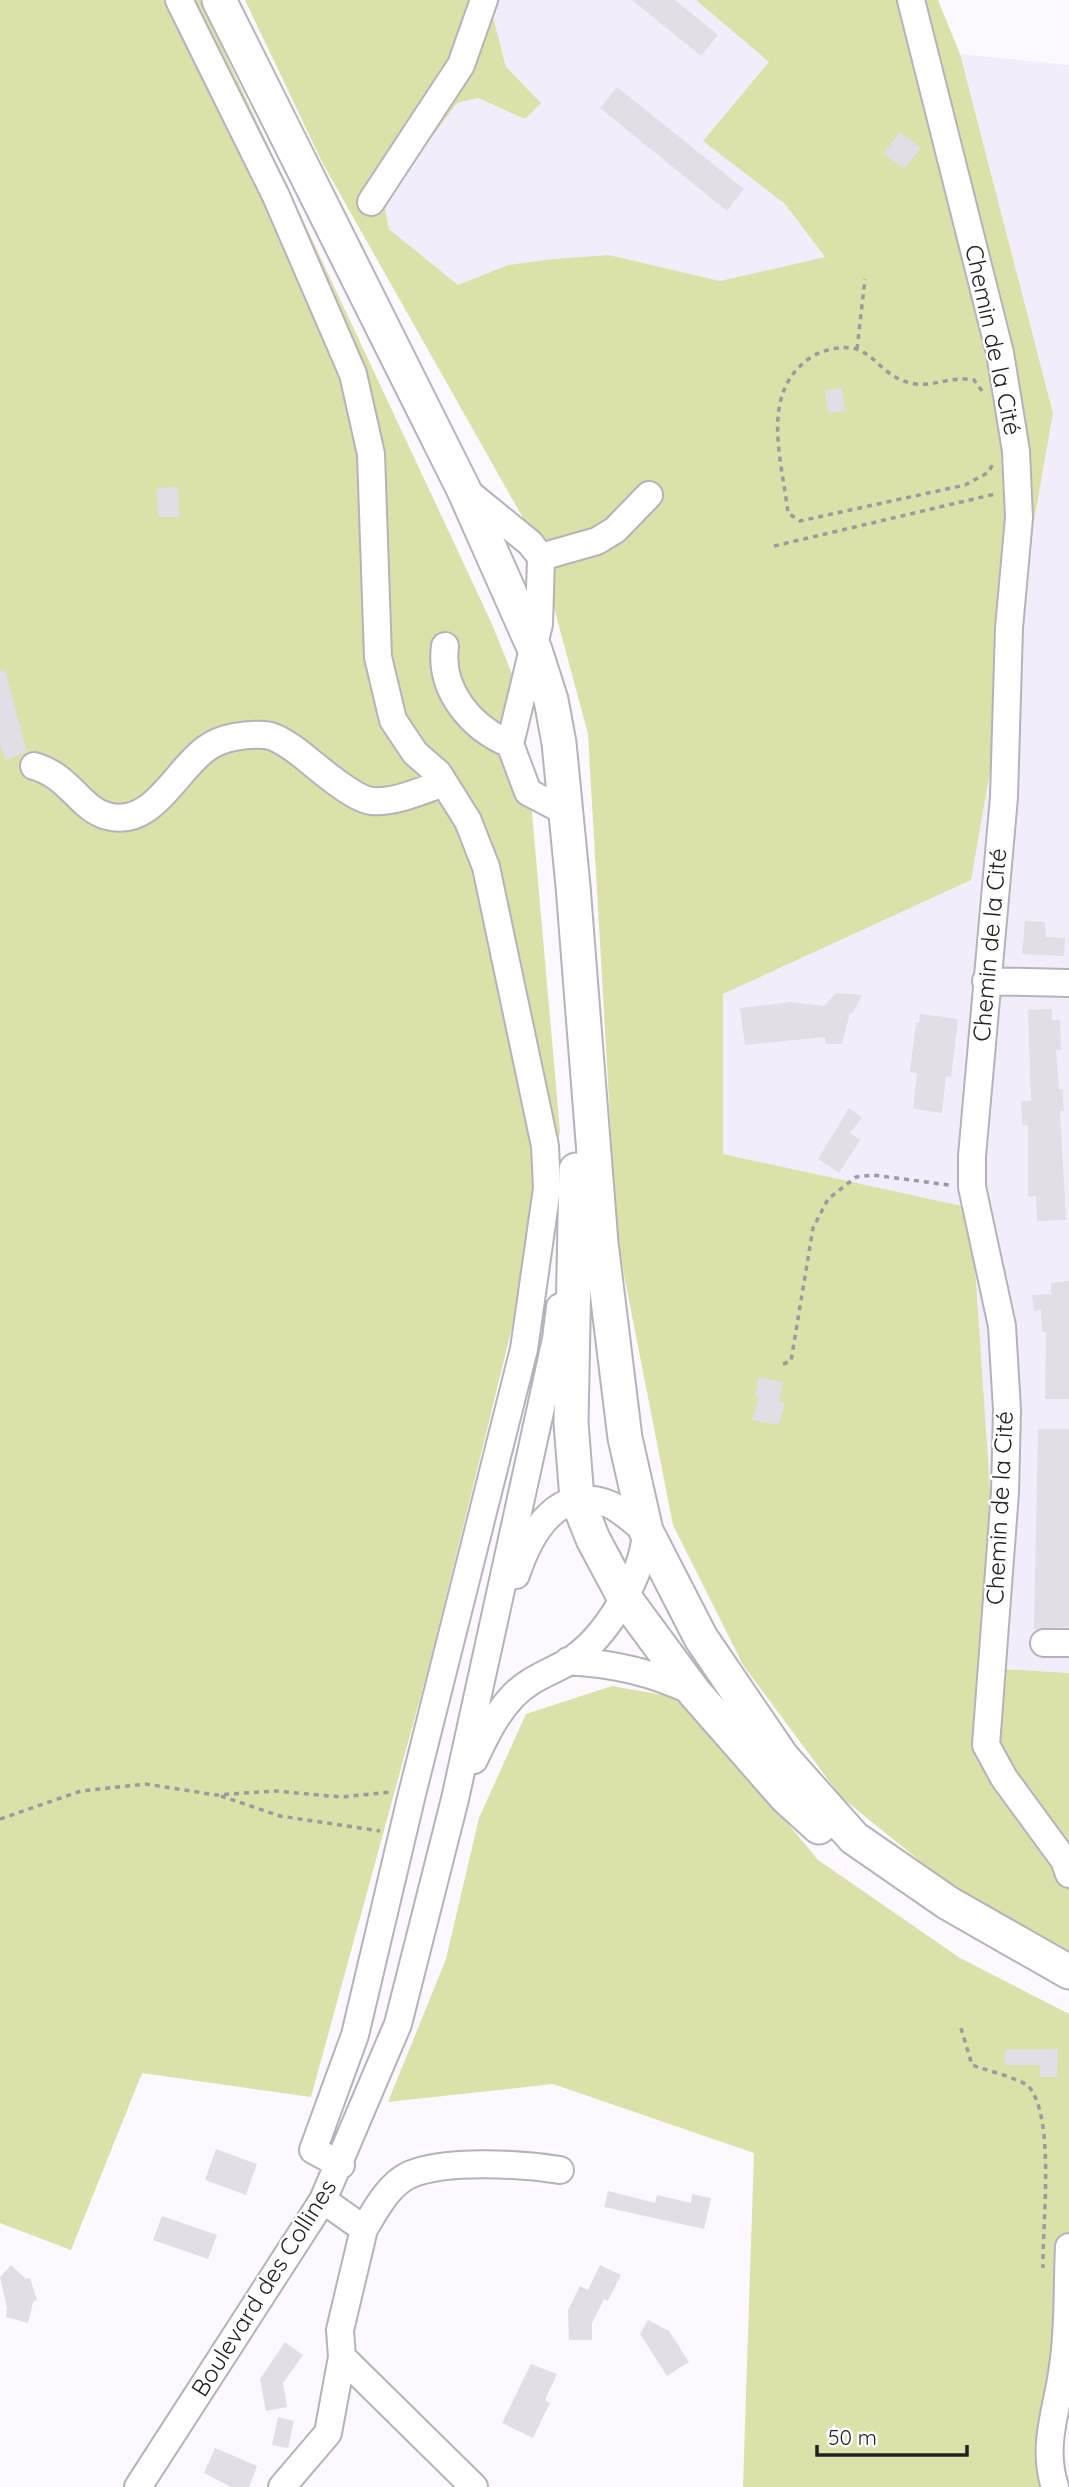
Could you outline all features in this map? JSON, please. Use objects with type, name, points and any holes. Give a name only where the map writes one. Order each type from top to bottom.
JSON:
[{"type":"main road","points":[[219,0],[463,488],[535,650],[551,699],[566,812],[580,999],[611,1332],[625,1438],[646,1531],[701,1637],[774,1746],[854,1838],[1065,1979]]},
{"type":"main road","points":[[580,999],[571,1423],[577,1499],[593,1539],[624,1597],[694,1692],[786,1797],[861,1865],[935,1919],[1065,1979]]},
{"type":"street","points":[[179,0],[204,57],[276,196],[353,374],[371,454],[378,657],[393,720],[415,753],[444,783],[468,821],[486,867],[545,1146],[547,1188],[524,1349],[412,1794],[355,2035],[313,2150],[341,2165]]},
{"type":"street","name":"Chemin de la Cité","points":[[911,0],[1000,353],[1017,451],[1018,489],[1004,797],[986,981],[972,1187],[1002,1326],[1007,1410],[1005,1492],[986,1745],[1004,1778],[1064,1860],[1069,1874]]},
{"type":"street","points":[[370,202],[461,65],[479,2]]},
{"type":"street","points":[[276,196],[285,131]]},
{"type":"street","points":[[276,196],[302,191],[320,200]]},
{"type":"street","points":[[463,488],[530,543],[541,557],[542,599],[535,650],[510,744],[528,792],[566,812]]},
{"type":"street","points":[[541,557],[597,541],[615,530],[649,495]]},
{"type":"street","points":[[445,646],[443,663],[451,692],[471,719],[493,737],[510,744]]},
{"type":"street","points":[[34,766],[52,771],[88,805],[106,816],[129,818],[144,812],[207,747],[230,738],[266,735],[285,743],[355,794],[371,801],[398,798],[444,783]]},
{"type":"street","points":[[986,981],[1069,984]]},
{"type":"street","points":[[455,1799],[556,1339],[576,1166]]},
{"type":"street","points":[[455,1799],[492,1722],[514,1694],[590,1645],[624,1597],[645,1554],[646,1531],[612,1506],[577,1499],[554,1508],[537,1526],[519,1565],[506,1606],[492,1623]]},
{"type":"street","points":[[568,1661],[615,1664],[694,1692]]},
{"type":"street","name":"Boulevard des Collines","points":[[138,2487],[323,2200],[341,2165],[398,2024],[455,1799]]},
{"type":"street","points":[[282,2487],[328,2433],[342,2357],[340,2330],[364,2229],[386,2195],[408,2176],[441,2169],[518,2163],[560,2170]]},
{"type":"street","points":[[323,2200],[364,2229]]},
{"type":"street","points":[[1055,2487],[1049,2470],[1048,2437],[1063,2365],[1069,2247]]},
{"type":"street","points":[[342,2357],[474,2487]]},
{"type":"path","points":[[857,349],[865,279]]},
{"type":"path","points":[[985,395],[974,380],[957,377],[918,384],[894,378],[857,349],[816,353],[794,368],[785,382],[776,413],[788,513],[792,519],[800,521],[965,485],[989,472],[996,455]]},
{"type":"path","points":[[774,545],[1018,489]]},
{"type":"path","points":[[783,1364],[791,1361],[799,1328],[813,1228],[828,1199],[856,1177],[873,1175],[909,1182],[972,1187]]},
{"type":"path","points":[[0,1819],[81,1791],[146,1784],[216,1795],[280,1816],[403,1835]]},
{"type":"path","points":[[216,1795],[275,1791],[341,1797],[380,1790],[412,1794]]},
{"type":"path","points":[[961,2028],[972,2066],[1027,2085],[1036,2100],[1046,2139],[1044,2277]]},
{"type":"shaded area","points":[[500,0],[696,0],[770,62],[704,141],[785,204],[825,257],[720,281],[609,255],[553,259],[508,265],[458,285],[389,229],[385,209],[394,188],[457,103],[477,98],[525,119],[540,103],[506,67],[493,17]]},
{"type":"shaded area","points":[[960,54],[1069,65],[1069,1673],[1002,1669],[723,1154],[723,994],[971,879],[1053,413]]},
{"type":"green space","points":[[0,0],[200,0],[492,624],[522,699],[560,1132],[429,1666],[311,2097],[142,2073],[71,2250],[0,2223]]},
{"type":"green space","points":[[245,0],[500,0],[493,17],[506,67],[541,103],[525,119],[478,98],[457,103],[394,188],[385,209],[389,229],[458,285],[508,265],[553,259],[609,255],[720,281],[825,257],[785,204],[703,141],[769,62],[696,0],[938,0],[960,54],[1053,413],[971,880],[723,994],[723,1154],[971,1208],[1002,1669],[1069,1673],[1069,1959],[978,1908],[841,1797],[743,1665],[673,1525],[617,1239],[588,734],[536,541],[322,162]]},
{"type":"green space","points":[[612,1686],[674,1697],[723,1745],[818,1860],[960,1958],[1069,2014],[1069,2417],[1038,2435],[1047,2487],[743,2487],[754,2153],[553,2084],[388,2102],[446,1959],[479,1818],[526,1714]]},
{"type":"building","points":[[632,0],[675,0],[718,35],[701,56]]},
{"type":"building","points":[[617,87],[744,189],[727,211],[600,108]]},
{"type":"building","points":[[900,132],[921,148],[904,169],[883,153]]},
{"type":"building","points":[[842,388],[845,411],[828,413],[825,390]]},
{"type":"building","points":[[178,487],[179,517],[158,517],[157,488]]},
{"type":"building","points":[[5,670],[27,752],[5,760],[0,743],[0,671]]},
{"type":"building","points":[[1025,921],[1045,922],[1046,937],[1065,938],[1064,956],[1022,954]]},
{"type":"building","points":[[836,993],[862,995],[853,1013],[850,1013],[842,1044],[826,1044],[825,1037],[745,1045],[740,1008],[791,1002],[824,1006]]},
{"type":"building","points":[[1052,1009],[1052,1020],[1060,1020],[1061,1050],[1056,1050],[1059,1089],[1063,1089],[1064,1111],[1060,1111],[1066,1220],[1037,1221],[1036,1196],[1028,1197],[1028,1125],[1022,1125],[1021,1101],[1031,1101],[1028,1010]]},
{"type":"building","points":[[920,1014],[958,1019],[951,1077],[946,1076],[942,1113],[913,1109],[917,1073],[910,1072],[916,1022],[919,1023]]},
{"type":"building","points":[[849,1108],[862,1118],[850,1133],[860,1140],[839,1173],[818,1159]]},
{"type":"building","points":[[1069,1281],[1069,1399],[1045,1399],[1046,1332],[1042,1332],[1041,1310],[1034,1311],[1032,1295],[1051,1294],[1051,1283]]},
{"type":"building","points":[[759,1377],[783,1382],[779,1401],[785,1402],[779,1425],[752,1420],[759,1397],[755,1396]]},
{"type":"building","points":[[1038,1429],[1069,1429],[1069,1627],[1034,1629]]},
{"type":"building","points":[[1058,2049],[1057,2077],[1040,2077],[1040,2065],[1005,2065],[1005,2050]]},
{"type":"building","points":[[216,2149],[257,2164],[246,2195],[205,2180]]},
{"type":"building","points":[[608,2191],[655,2203],[657,2195],[691,2203],[692,2194],[711,2198],[704,2229],[604,2207]]},
{"type":"building","points":[[162,2216],[217,2235],[208,2259],[153,2240]]},
{"type":"building","points":[[11,2265],[26,2279],[30,2278],[37,2300],[33,2302],[28,2323],[6,2317],[7,2308],[0,2277]]},
{"type":"building","points":[[600,2265],[621,2275],[608,2301],[604,2299],[592,2323],[592,2340],[569,2340],[568,2310],[580,2286],[588,2290]]},
{"type":"building","points":[[648,2320],[669,2331],[689,2362],[667,2376],[640,2334]]},
{"type":"building","points":[[285,2342],[303,2355],[283,2383],[287,2407],[266,2411],[260,2379]]},
{"type":"building","points":[[531,2364],[557,2374],[545,2400],[550,2403],[533,2438],[502,2423]]},
{"type":"building","points":[[278,2417],[294,2421],[288,2448],[272,2445]]},
{"type":"building","points":[[215,2448],[257,2466],[249,2487],[231,2487],[204,2473]]}]
